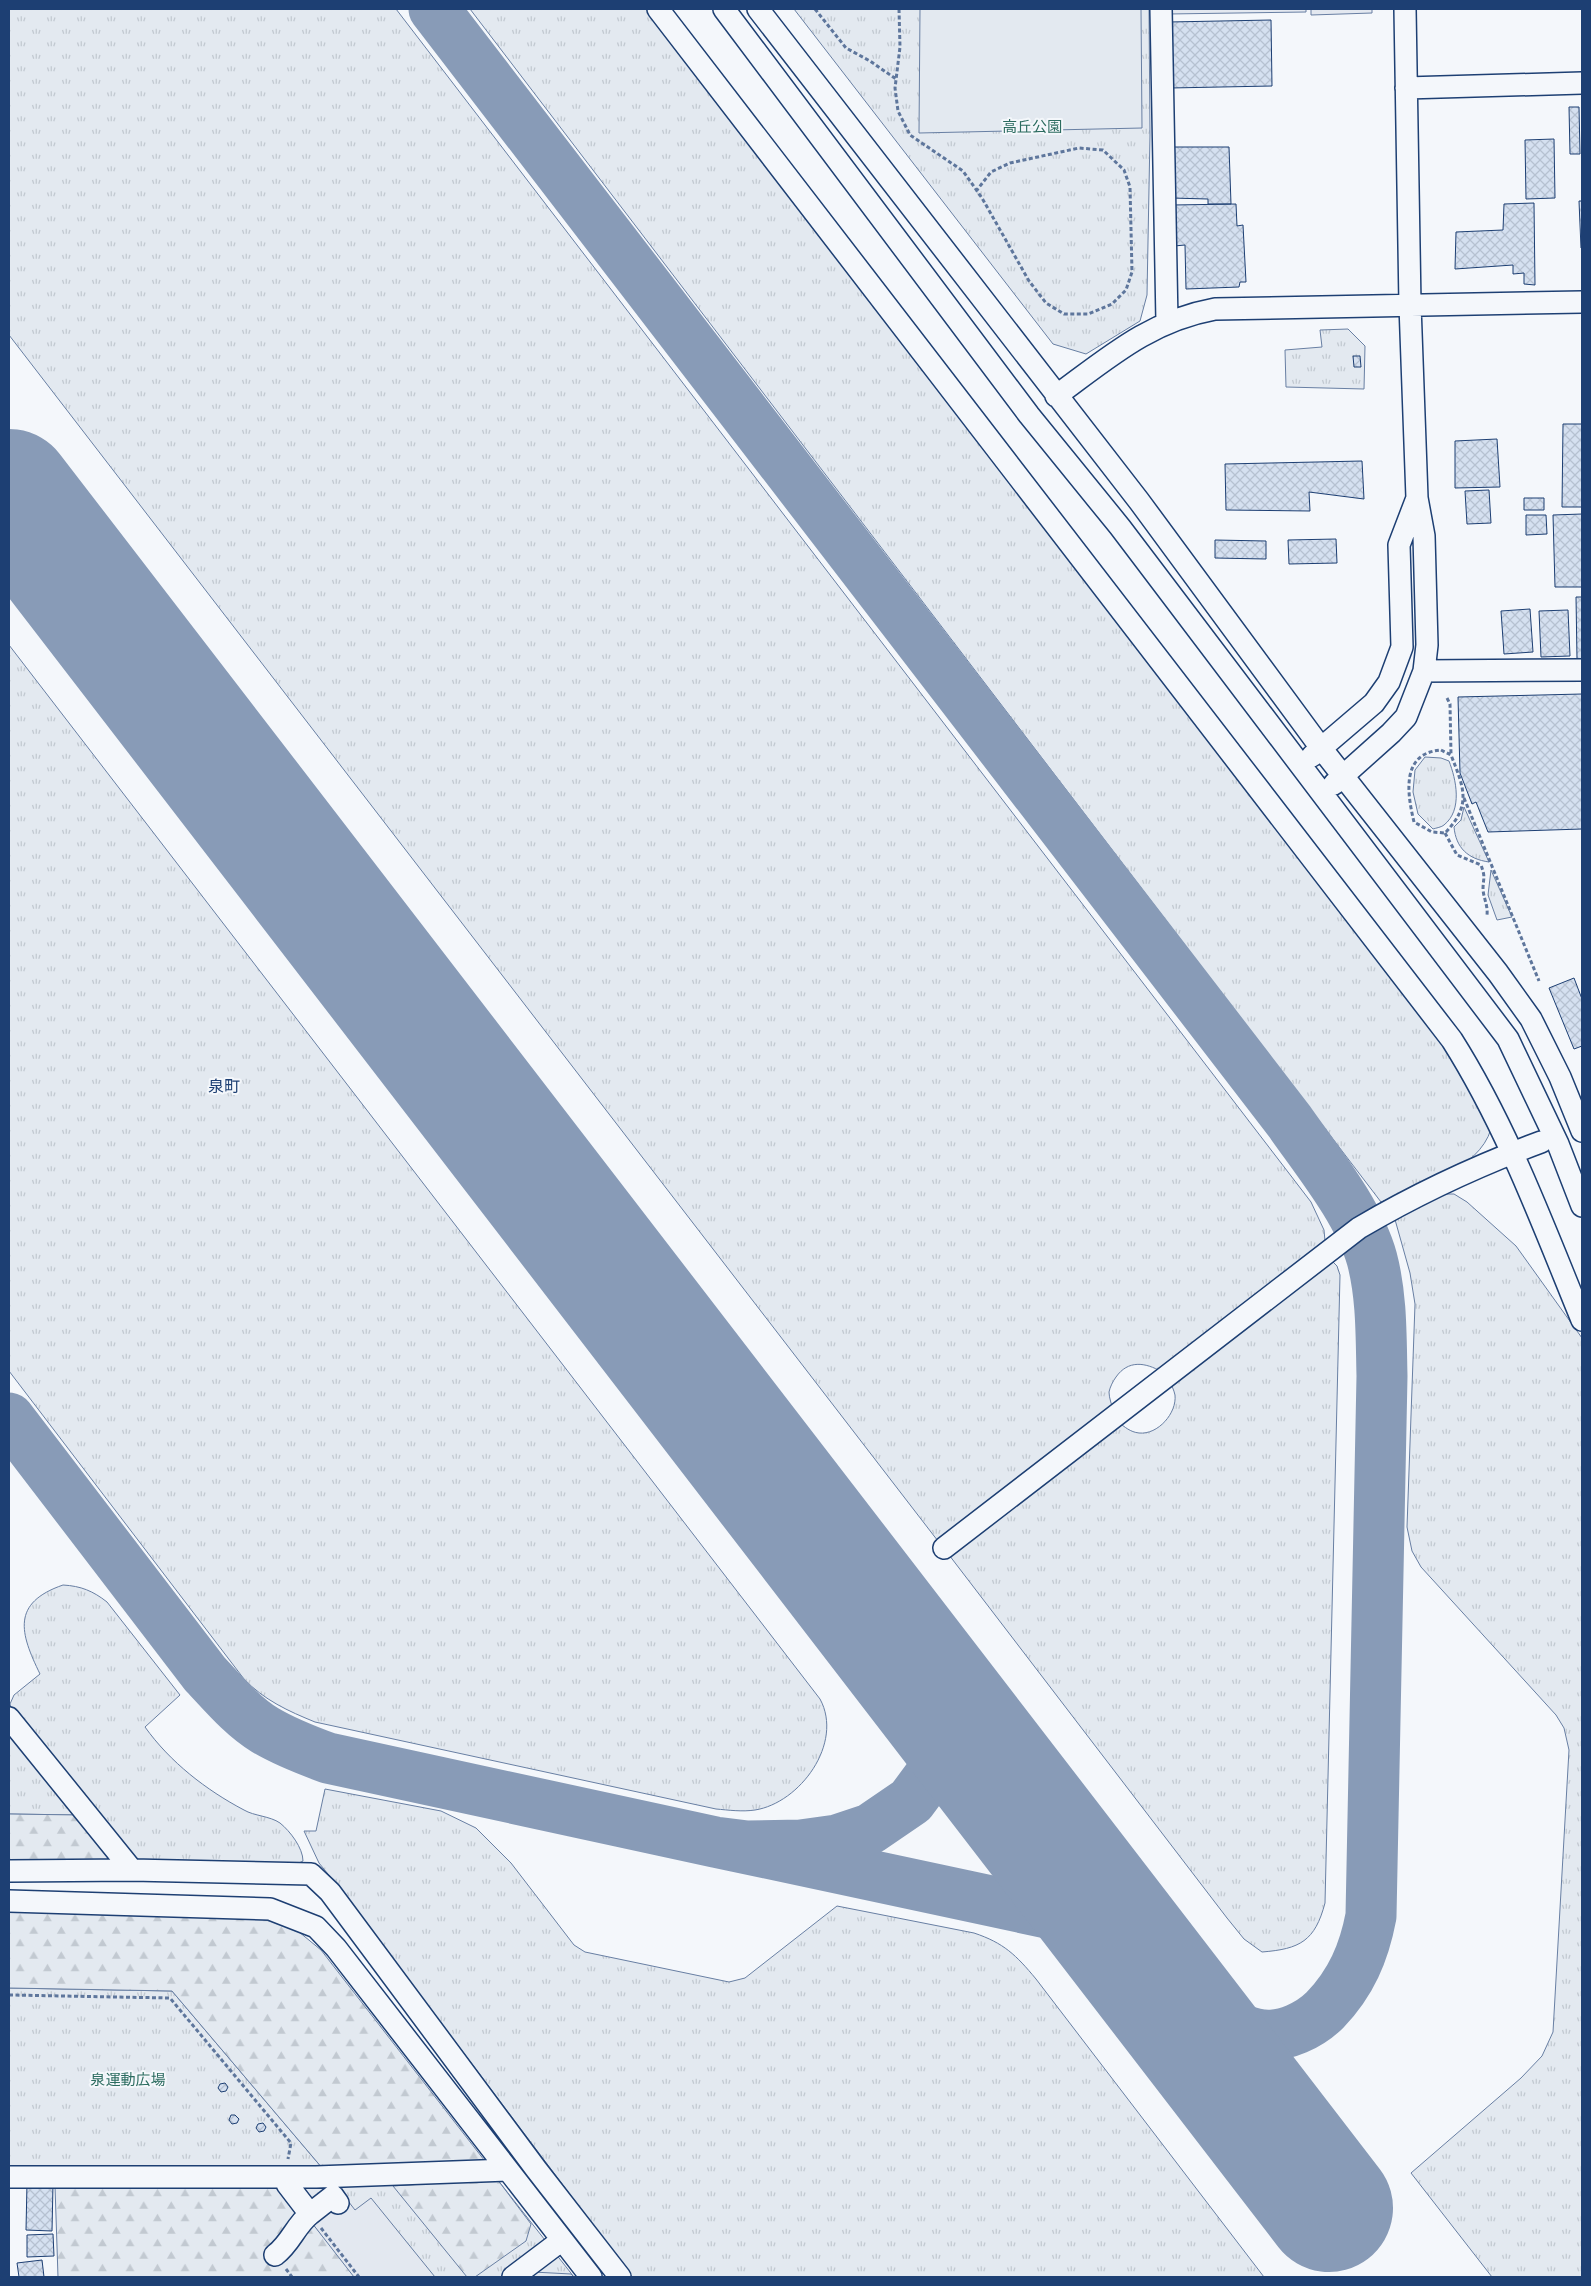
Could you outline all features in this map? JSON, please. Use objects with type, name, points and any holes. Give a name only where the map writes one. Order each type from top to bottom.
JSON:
[{"type":"street","points":[[658,9],[1452,1040],[1475,1077],[1512,1153],[1582,1320]]},
{"type":"street","points":[[724,9],[1029,415],[1126,535],[1508,1039],[1558,1144],[1582,1206]]},
{"type":"street","points":[[758,9],[1139,501],[1321,748],[1498,973],[1530,1019],[1560,1077],[1582,1131]]},
{"type":"street","points":[[1161,9],[1167,322]]},
{"type":"street","points":[[1322,794],[1391,733],[1406,717],[1424,671],[1427,645],[1424,536],[1417,498],[1410,305],[1405,9]]},
{"type":"street","points":[[1406,88],[1582,83]]},
{"type":"street","points":[[1056,396],[1134,340],[1167,322],[1199,312],[1229,308],[1582,302]]},
{"type":"street","points":[[1300,766],[1374,703],[1389,682],[1402,647],[1399,545],[1417,498]]},
{"type":"street","points":[[1424,671],[1582,670]]},
{"type":"street","points":[[944,1548],[1358,1228],[1386,1212],[1512,1153],[1541,1142]]},
{"type":"street","points":[[9,1718],[132,1870]]},
{"type":"street","points":[[9,1871],[132,1870],[311,1874],[330,1892],[536,2169],[620,2277]]},
{"type":"street","points":[[9,1901],[270,1908],[316,1927],[336,1948],[591,2277]]},
{"type":"street","points":[[9,2177],[287,2177],[448,2174],[508,2170]]},
{"type":"street","points":[[287,2177],[287,2184],[314,2220]]},
{"type":"street","points":[[314,2220],[333,2196],[338,2203]]},
{"type":"street","points":[[275,2255],[287,2246],[302,2220],[314,2220]]},
{"type":"street","points":[[513,2277],[562,2240]]},
{"type":"path","points":[[815,9],[846,48],[870,61],[896,79]]},
{"type":"path","points":[[899,9],[900,47],[895,88],[898,111],[910,135],[963,171],[977,190],[1030,281],[1046,303],[1064,314],[1088,314],[1112,304],[1126,290],[1132,272],[1130,187],[1124,170],[1103,150],[1079,148],[1010,163],[991,172],[977,190]]},
{"type":"path","points":[[1447,698],[1450,704],[1451,755],[1464,798],[1539,981]]},
{"type":"path","points":[[1445,833],[1432,832],[1414,822],[1409,801],[1409,778],[1416,760],[1427,751],[1442,750],[1451,755]]},
{"type":"path","points":[[1445,833],[1458,819],[1464,798]]},
{"type":"path","points":[[1445,833],[1457,855],[1472,859],[1481,865],[1486,877],[1483,890],[1488,905],[1487,915]]},
{"type":"path","points":[[9,1994],[170,1998],[291,2143],[287,2177]]},
{"type":"path","points":[[314,2220],[359,2277]]},
{"type":"green space","points":[[9,9],[396,9],[1311,1202],[1324,1230],[1325,1241],[1162,1372],[1149,1366],[1137,1364],[1121,1371],[1114,1380],[1109,1392],[1114,1412],[941,1545],[9,335]]},
{"type":"green space","points":[[470,9],[652,9],[1444,1038],[1491,1129],[1484,1143],[1474,1156],[1445,1176],[1381,1202]]},
{"type":"green space","name":"高丘公園","points":[[794,9],[1149,9],[1150,135],[1147,295],[1140,321],[1086,354],[1053,344]]},
{"type":"green space","points":[[920,9],[1141,9],[1142,128],[919,133]]},
{"type":"green space","points":[[1348,329],[1365,346],[1364,389],[1286,387],[1285,350],[1322,347],[1320,330]]},
{"type":"green space","points":[[9,645],[820,1699],[826,1716],[826,1734],[822,1752],[802,1783],[788,1796],[772,1805],[755,1810],[716,1809],[315,1722],[295,1714],[260,1693],[244,1679],[9,1371]]},
{"type":"green space","points":[[1425,757],[1441,758],[1449,761],[1456,785],[1456,803],[1450,819],[1443,826],[1433,829],[1418,814],[1413,792],[1415,770]]},
{"type":"green space","points":[[1464,807],[1489,862],[1469,855],[1460,847],[1457,841],[1454,827],[1461,820]]},
{"type":"green space","points":[[1491,870],[1512,917],[1497,920],[1488,895]]},
{"type":"green space","points":[[1444,1194],[1454,1194],[1467,1202],[1516,1246],[1582,1338],[1582,2277],[1492,2277],[1411,2173],[1521,2078],[1542,2056],[1553,2032],[1569,1750],[1564,1728],[1556,1715],[1421,1567],[1412,1551],[1407,1527],[1415,1304],[1410,1273],[1394,1216]]},
{"type":"green space","points":[[1326,1261],[1333,1262],[1337,1266],[1340,1275],[1325,1903],[1316,1926],[1304,1941],[1275,1951],[1262,1952],[1244,1939],[1227,1918],[946,1551],[1118,1422],[1130,1430],[1139,1433],[1146,1433],[1159,1427],[1165,1422],[1175,1402],[1175,1393],[1169,1380]]},
{"type":"green space","points":[[63,1585],[86,1590],[107,1602],[180,1695],[145,1727],[155,1740],[177,1763],[216,1794],[248,1812],[280,1823],[295,1840],[301,1851],[303,1861],[297,1864],[142,1862],[132,1854],[12,1710],[10,1704],[14,1695],[40,1674],[25,1633],[24,1621],[28,1610],[46,1592]]},
{"type":"green space","points":[[9,1728],[79,1815],[9,1814]]},
{"type":"green space","points":[[325,1789],[441,1811],[476,1828],[511,1863],[574,1945],[585,1952],[729,1982],[745,1978],[837,1906],[974,1933],[994,1941],[1016,1957],[1036,1979],[1264,2277],[632,2277],[319,1863],[304,1831],[316,1831]]},
{"type":"green space","points":[[9,1814],[79,1815],[110,1858],[109,1862],[9,1864]]},
{"type":"green space","points":[[9,1911],[253,1915],[293,1927],[321,1950],[488,2165],[323,2169],[172,1991],[9,1988]]},
{"type":"green space","name":"泉運動広場","points":[[9,1988],[172,1991],[323,2169],[497,2179],[574,2277],[250,2277],[252,2186],[9,2170]]},
{"type":"green space","points":[[497,2179],[531,2224],[526,2241],[475,2277],[467,2277],[393,2186]]},
{"type":"green space","points":[[55,2186],[283,2186],[355,2277],[58,2277]]},
{"type":"green space","points":[[533,2272],[571,2274],[574,2277],[526,2277]]},
{"type":"shaded area","points":[[1168,9],[1306,9],[1306,12],[1168,14]]},
{"type":"shaded area","points":[[1311,9],[1372,9],[1372,13],[1311,15]]},
{"type":"shaded area","points":[[345,2197],[355,2210],[371,2198],[435,2277],[354,2277],[312,2223]]},
{"type":"building","points":[[1271,20],[1272,86],[1170,88],[1169,22]]},
{"type":"building","points":[[1569,107],[1579,107],[1580,154],[1570,154]]},
{"type":"building","points":[[1554,139],[1555,198],[1526,199],[1525,140]]},
{"type":"building","points":[[1170,147],[1229,147],[1231,204],[1208,204],[1208,199],[1171,198]]},
{"type":"building","points":[[1579,201],[1582,201],[1582,248],[1581,248]]},
{"type":"building","points":[[1534,203],[1535,285],[1524,284],[1524,273],[1513,274],[1513,265],[1455,269],[1456,232],[1503,230],[1504,204]]},
{"type":"building","points":[[1236,204],[1237,226],[1243,225],[1246,282],[1240,282],[1239,287],[1186,289],[1185,245],[1174,246],[1173,205]]},
{"type":"building","points":[[1353,356],[1360,356],[1361,367],[1354,367]]},
{"type":"building","points":[[1563,424],[1582,424],[1582,507],[1562,507]]},
{"type":"building","points":[[1497,439],[1500,487],[1455,488],[1455,441]]},
{"type":"building","points":[[1362,461],[1364,499],[1309,492],[1310,511],[1226,510],[1225,464]]},
{"type":"building","points":[[1489,490],[1491,523],[1467,524],[1465,491]]},
{"type":"building","points":[[1524,498],[1544,498],[1544,510],[1524,510]]},
{"type":"building","points":[[1582,514],[1582,587],[1555,587],[1553,515]]},
{"type":"building","points":[[1526,515],[1546,515],[1547,534],[1526,535]]},
{"type":"building","points":[[1336,539],[1337,563],[1289,564],[1288,540]]},
{"type":"building","points":[[1215,540],[1266,541],[1266,559],[1215,558]]},
{"type":"building","points":[[1576,597],[1582,597],[1582,659],[1577,659]]},
{"type":"building","points":[[1530,609],[1533,652],[1504,654],[1501,611]]},
{"type":"building","points":[[1568,610],[1570,656],[1541,657],[1539,611]]},
{"type":"building","points":[[1582,694],[1582,829],[1488,832],[1476,802],[1472,804],[1460,773],[1458,697]]},
{"type":"building","points":[[1574,978],[1582,999],[1582,1046],[1574,1049],[1549,988]]},
{"type":"building","points":[[225,2083],[228,2087],[226,2091],[221,2092],[218,2088],[220,2084]]},
{"type":"building","points":[[231,2115],[235,2115],[239,2119],[237,2123],[232,2124],[229,2120]]},
{"type":"building","points":[[263,2123],[266,2127],[264,2131],[259,2132],[256,2128],[258,2124]]},
{"type":"building","points":[[27,2183],[53,2184],[52,2231],[26,2230]]},
{"type":"building","points":[[53,2234],[54,2256],[27,2257],[27,2235]]},
{"type":"building","points":[[42,2260],[44,2277],[19,2277],[17,2263]]},
{"type":"taxiway","points":[[434,9],[1290,1122],[1337,1188],[1358,1223],[1372,1259],[1378,1288],[1382,1376],[1371,1916],[1365,1942],[1349,1978],[1334,2000],[1312,2021],[1297,2029],[1271,2035],[1256,2034],[1230,2026],[1206,2014],[1191,2003],[1124,1948],[1066,1917],[715,1842]]},
{"type":"taxiway","points":[[9,1418],[205,1674],[248,1718],[265,1730],[288,1742],[328,1758],[715,1842],[747,1846],[801,1845],[837,1840],[870,1829],[911,1801],[931,1774],[938,1738],[931,1699],[916,1671]]},
{"type":"runway","points":[[9,493],[1329,2208]]},
{"type":"district","name":"泉町","points":[[224,1086]]}]
